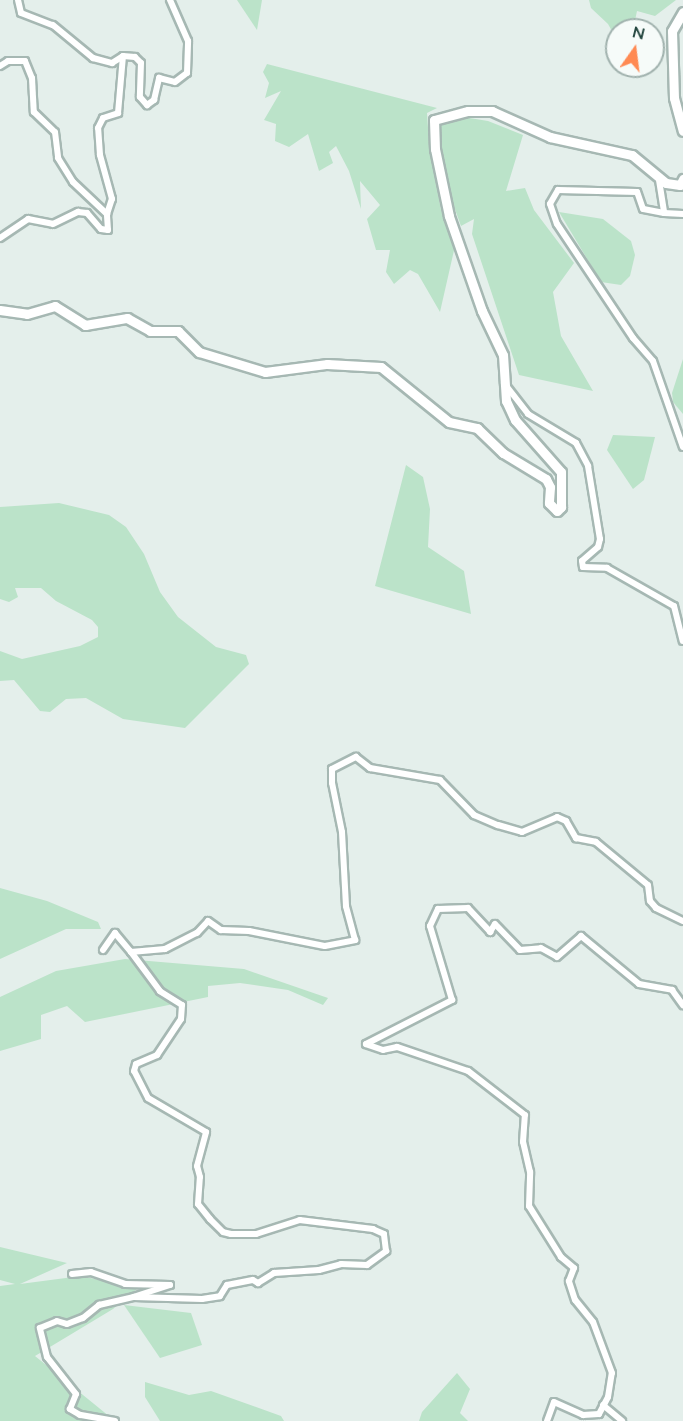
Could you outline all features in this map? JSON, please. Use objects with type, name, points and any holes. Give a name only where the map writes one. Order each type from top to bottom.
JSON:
[{"type":"main road","points":[[683,12],[674,24],[672,54],[674,98],[683,131]]},
{"type":"main road","points":[[0,310],[27,314],[55,306],[85,325],[127,318],[150,331],[178,331],[199,352],[261,371],[327,363],[381,367],[449,422],[485,433],[503,453],[546,479],[550,487],[549,503],[557,511],[561,507],[561,472],[515,420],[506,401],[503,355],[482,311],[449,216],[435,149],[434,120],[468,111],[492,111],[550,137],[632,155],[646,164],[659,180],[680,184],[683,179]]},
{"type":"street","points":[[18,0],[21,13],[53,25],[93,58],[111,63],[123,56],[135,57],[141,63],[140,97],[144,104],[154,100],[159,78],[175,82],[185,78],[188,40],[170,0]]},
{"type":"street","points":[[0,238],[28,219],[53,224],[78,212],[95,219],[105,231],[110,226],[107,214],[112,199],[100,155],[98,128],[103,118],[118,113],[123,56]]},
{"type":"street","points":[[0,66],[8,61],[25,61],[32,78],[34,112],[55,132],[58,158],[73,182],[107,214]]},
{"type":"street","points":[[659,180],[664,213]]},
{"type":"street","points":[[683,214],[643,209],[637,192],[558,190],[550,204],[557,224],[633,338],[653,361],[683,447]]},
{"type":"street","points":[[504,383],[528,414],[576,443],[588,466],[600,539],[598,547],[582,561],[583,567],[607,568],[674,606],[683,641]]},
{"type":"street","points":[[131,952],[165,949],[197,933],[208,921],[221,930],[249,931],[325,946],[355,940],[346,906],[342,832],[332,783],[332,769],[356,757],[370,768],[440,780],[474,815],[498,825],[522,832],[557,817],[566,821],[576,838],[596,842],[648,885],[650,901],[656,908],[683,921]]},
{"type":"street","points":[[547,1421],[554,1402],[591,1416],[599,1414],[612,1386],[608,1357],[593,1322],[575,1300],[570,1281],[574,1268],[561,1257],[529,1206],[530,1172],[523,1142],[525,1115],[468,1071],[397,1047],[383,1050],[366,1044],[382,1032],[452,1000],[430,926],[438,909],[468,908],[490,932],[495,924],[520,950],[541,948],[557,957],[581,936],[639,984],[672,990],[683,1005]]},
{"type":"street","points":[[103,950],[115,933],[160,991],[182,1005],[183,1011],[157,1055],[136,1064],[134,1071],[148,1098],[206,1132],[196,1166],[200,1177],[198,1204],[216,1226],[223,1232],[256,1234],[300,1220],[315,1220],[373,1229],[388,1241],[386,1251],[367,1265],[341,1264],[319,1270],[274,1273],[258,1283],[253,1280],[227,1285],[220,1296],[202,1299],[134,1297]]},
{"type":"street","points":[[72,1274],[91,1272],[125,1284],[170,1285],[99,1305],[83,1318],[67,1324],[57,1321],[40,1328],[47,1357],[76,1394],[70,1409],[80,1415],[115,1421]]},
{"type":"street","points":[[603,1405],[622,1421]]},
{"type":"green space","points":[[237,0],[262,0],[257,30]]},
{"type":"green space","points":[[589,0],[676,0],[655,16],[637,11],[636,18],[605,18],[605,21],[591,8]]},
{"type":"green space","points":[[267,64],[437,108],[427,113],[429,142],[441,210],[455,246],[440,312],[418,274],[410,270],[394,284],[386,272],[390,250],[376,250],[367,219],[380,205],[360,181],[361,209],[349,171],[336,146],[329,152],[333,163],[319,171],[308,134],[289,147],[275,141],[276,124],[264,120],[281,91],[265,98],[269,83],[263,72]]},
{"type":"green space","points":[[451,115],[488,121],[523,135],[506,191],[525,188],[534,210],[574,263],[553,292],[561,336],[593,391],[519,375],[472,234],[474,219],[461,226],[448,190],[440,136],[441,124]]},
{"type":"green space","points":[[559,212],[603,219],[631,241],[635,255],[630,276],[621,285],[601,282]]},
{"type":"green space","points":[[683,359],[683,414],[673,402],[672,393]]},
{"type":"green space","points":[[613,435],[655,437],[644,480],[633,489],[607,450]]},
{"type":"green space","points":[[406,465],[423,477],[430,509],[428,547],[464,571],[471,614],[375,586]]},
{"type":"green space","points":[[59,503],[109,515],[126,527],[144,554],[160,592],[178,617],[216,647],[246,655],[249,664],[185,728],[123,719],[86,698],[66,699],[50,712],[40,711],[14,680],[0,681],[0,651],[22,659],[80,646],[98,637],[98,627],[92,620],[56,601],[41,588],[15,588],[18,597],[9,602],[0,599],[0,507]]},
{"type":"green space","points":[[0,888],[47,901],[98,922],[101,929],[66,929],[0,959]]},
{"type":"green space","points":[[125,959],[244,969],[328,998],[323,1005],[288,990],[240,983],[208,986],[208,997],[85,1022],[67,1006],[41,1015],[41,1039],[0,1051],[0,997],[56,971]]},
{"type":"green space","points":[[0,1247],[67,1263],[20,1284],[81,1276],[138,1288],[113,1309],[35,1356],[115,1421],[0,1421],[0,1286],[15,1284],[0,1280]]},
{"type":"green space","points":[[124,1305],[191,1313],[202,1345],[160,1358]]},
{"type":"green space","points":[[457,1373],[470,1389],[460,1413],[468,1421],[419,1421],[422,1412]]},
{"type":"green space","points":[[145,1382],[189,1395],[211,1391],[281,1416],[284,1421],[160,1421],[145,1397]]}]
